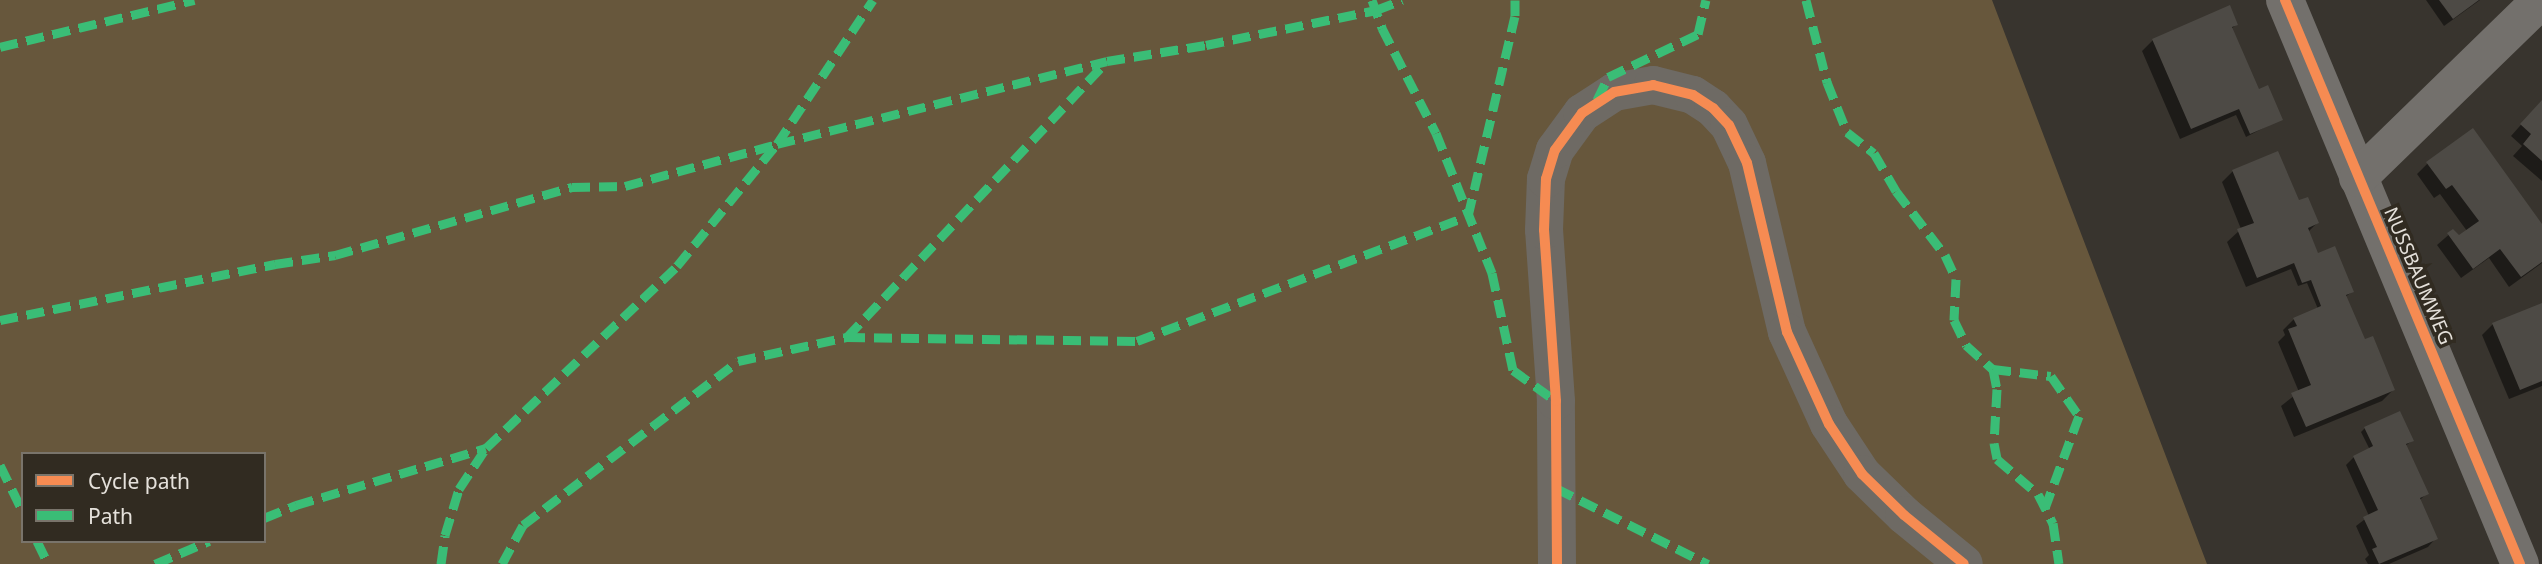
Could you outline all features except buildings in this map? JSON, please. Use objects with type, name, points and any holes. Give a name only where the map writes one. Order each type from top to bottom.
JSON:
[{"type":"street","name":"NUSSBAUMWEG","points":[[2285,0],[2520,564]]},
{"type":"street","points":[[2358,178],[2539,8]]},
{"type":"street","points":[[1557,553],[1556,401],[1544,230],[1546,178],[1555,150],[1582,113],[1614,92],[1653,85],[1693,95],[1713,108],[1729,125],[1746,163],[1787,332],[1829,424],[1862,474],[1904,515],[1964,564]]},
{"type":"street","points":[[2535,564],[2542,561]]},
{"type":"shaded area","points":[[0,0],[1992,0],[2207,564],[0,564]]},
{"type":"marked path","points":[[0,47],[194,0]]},
{"type":"marked path","points":[[441,564],[445,535],[459,489],[486,448],[677,266],[777,144],[873,0]]},
{"type":"marked path","points":[[1372,0],[1382,28],[1436,133],[1492,273],[1513,370],[1556,401]]},
{"type":"marked path","points":[[502,564],[523,525],[738,361],[847,337],[1107,61],[1206,45],[1376,10],[1402,0]]},
{"type":"marked path","points":[[847,337],[1137,341],[1468,216],[1515,16],[1515,0]]},
{"type":"marked path","points":[[1597,100],[1608,77],[1698,34],[1706,0]]},
{"type":"marked path","points":[[1806,0],[1827,82],[1847,132],[1874,153],[1896,191],[1945,255],[1956,279],[1954,320],[1966,345],[1993,369],[1997,389],[1994,443],[1997,459],[2038,494],[2053,523],[2059,564]]},
{"type":"marked path","points":[[0,320],[275,264],[335,255],[572,187],[625,186],[777,144],[1107,61]]},
{"type":"marked path","points":[[1993,369],[2051,376],[2079,416],[2045,508]]},
{"type":"marked path","points":[[266,517],[296,505],[486,448]]},
{"type":"marked path","points":[[0,465],[21,508]]},
{"type":"marked path","points":[[1556,488],[1708,564]]},
{"type":"marked path","points":[[38,543],[48,564]]},
{"type":"marked path","points":[[155,564],[204,543]]},
{"type":"cycle path","points":[[2285,0],[2520,564]]},
{"type":"cycle path","points":[[1557,564],[1556,401],[1544,230],[1546,179],[1555,150],[1582,113],[1614,92],[1653,85],[1693,95],[1713,108],[1729,125],[1747,163],[1787,332],[1829,424],[1862,474],[1904,515],[1964,564]]}]
